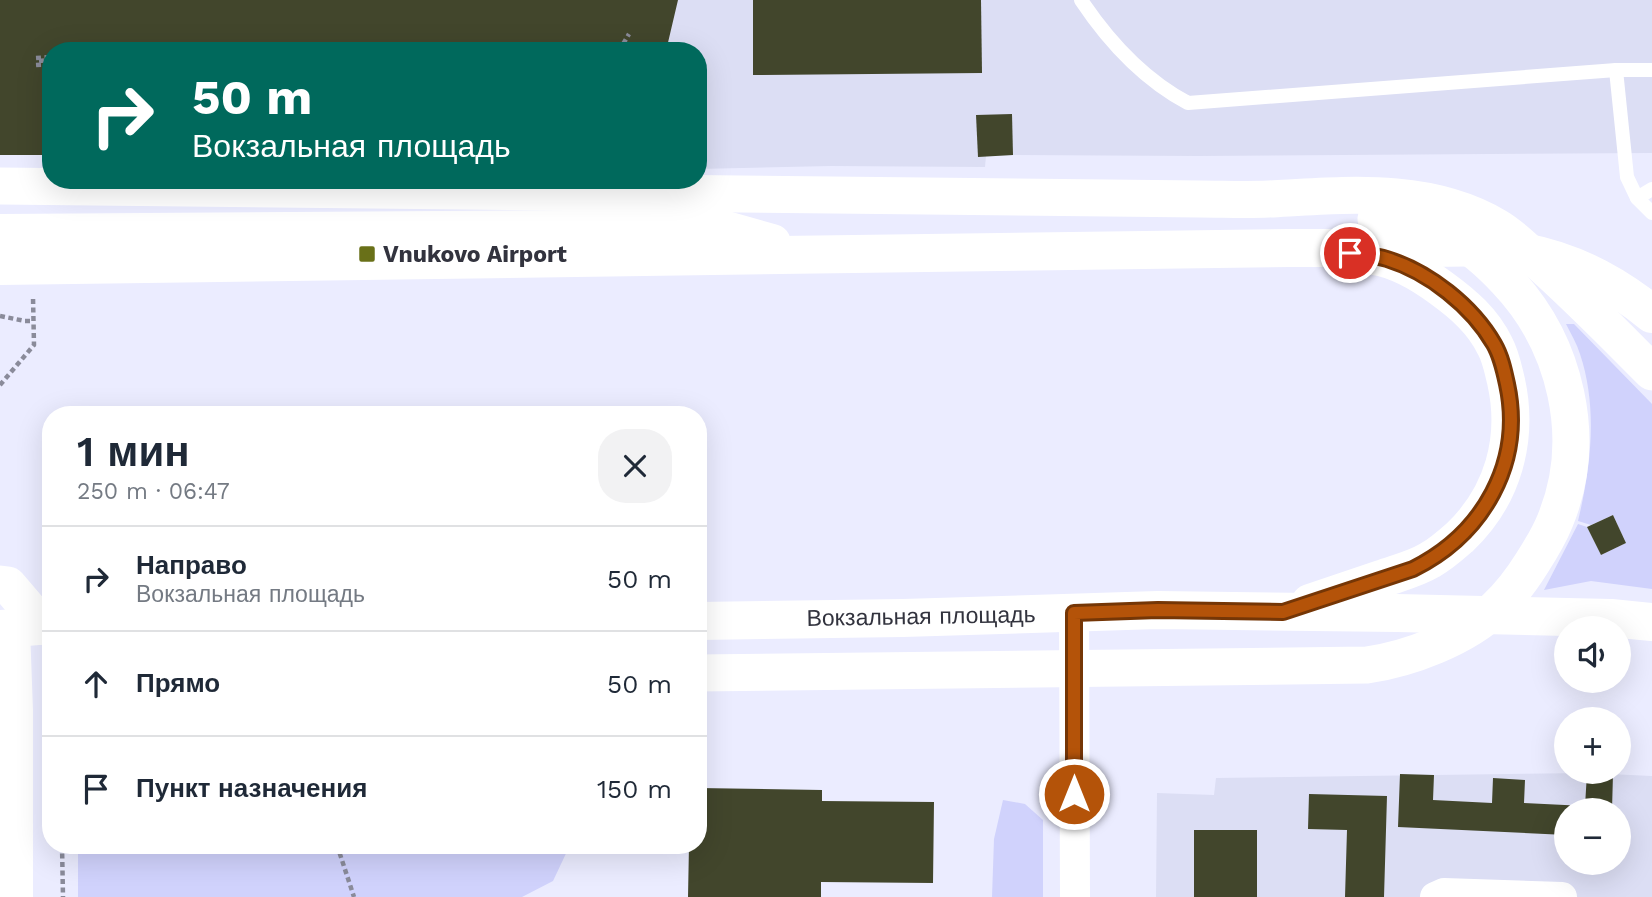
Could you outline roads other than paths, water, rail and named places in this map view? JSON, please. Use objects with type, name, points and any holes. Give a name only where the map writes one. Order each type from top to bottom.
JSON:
[{"type":"main road","points":[[0,233],[719,228],[811,254]]},
{"type":"main road","points":[[1283,612],[1413,569],[1446,549],[1472,524],[1491,497],[1507,458],[1511,436],[1509,395],[1499,355],[1485,329],[1460,301],[1425,276],[1387,259],[1296,248]]},
{"type":"main road","points":[[0,266],[1296,248],[1483,248],[1522,251],[1560,261],[1600,278],[1652,314]]},
{"type":"main road","name":"Вокзальная площадь","points":[[707,621],[1158,610],[1611,618],[1652,622]]},
{"type":"main road","points":[[14,897],[7,818],[14,711],[31,629]]},
{"type":"street","points":[[0,186],[42,186]]},
{"type":"street","points":[[289,189],[1254,199],[1361,194],[1395,196],[1456,208],[1482,219],[1511,237],[1560,280],[1652,372]]},
{"type":"street","points":[[707,673],[1367,665],[1387,662],[1444,642],[1495,609],[1520,581],[1546,541],[1556,519],[1568,474],[1571,427],[1568,403],[1557,362],[1537,318],[1520,294],[1496,269],[1452,236],[1418,225],[1254,199]]},
{"type":"street","points":[[0,584],[8,585],[31,629]]},
{"type":"street","points":[[1074,613],[1075,897]]},
{"type":"street","points":[[1435,897],[1444,893],[1562,897]]},
{"type":"lane","points":[[1081,0],[1101,30],[1125,56],[1155,83],[1188,103],[1616,70],[1652,70]]},
{"type":"lane","points":[[1616,70],[1627,177],[1637,198],[1652,213]]},
{"type":"lane","points":[[1637,198],[1652,189]]},
{"type":"place","name":"Vnukovo Airport","points":[[367,254]]}]
